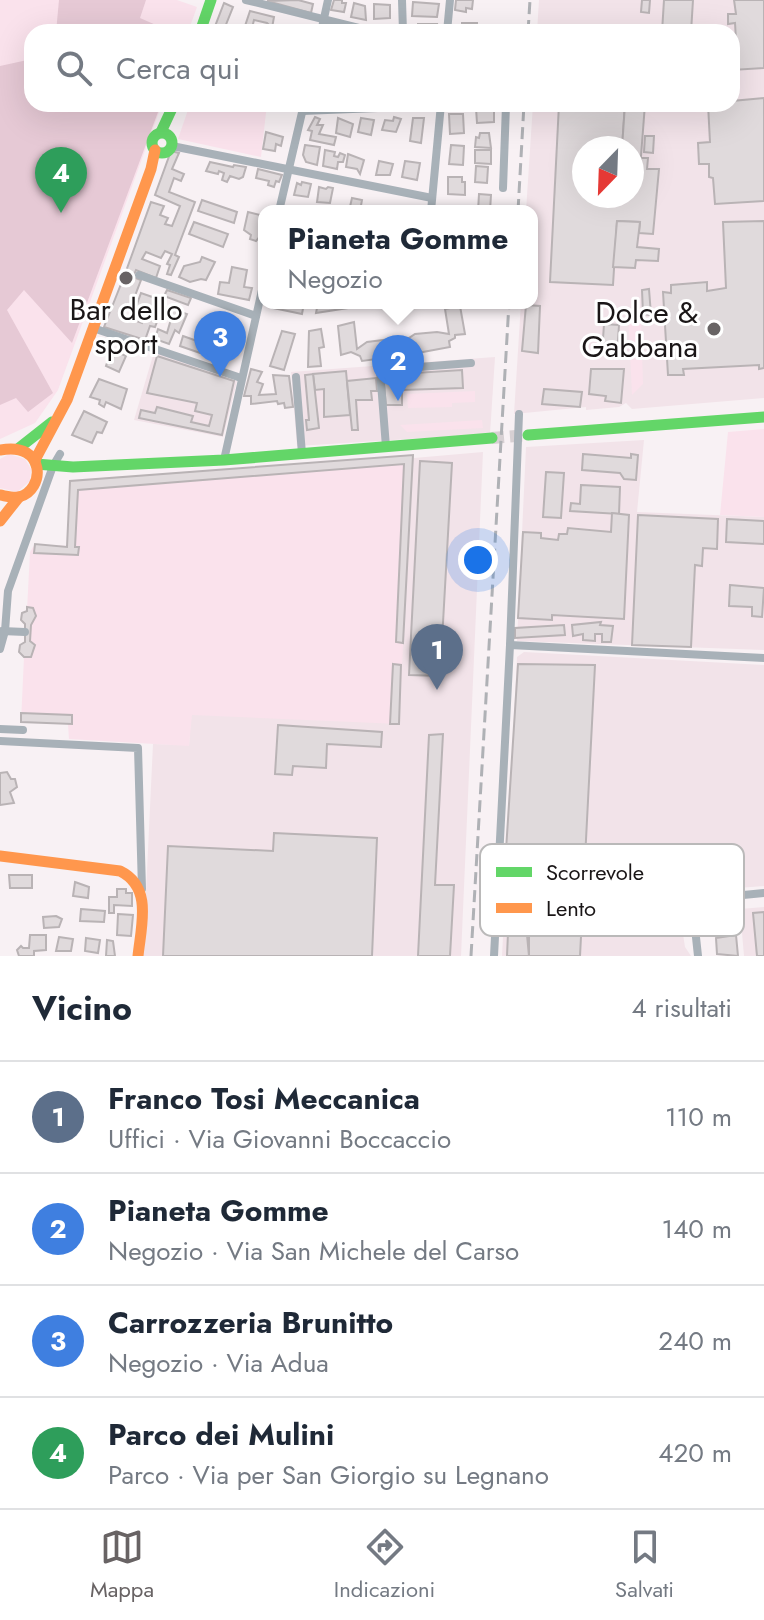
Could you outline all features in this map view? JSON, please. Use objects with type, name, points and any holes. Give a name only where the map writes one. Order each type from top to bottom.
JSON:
[{"type":"main road","points":[[203,24],[211,0]]},
{"type":"main road","points":[[158,151],[166,152],[171,112]]},
{"type":"main road","points":[[158,151],[152,141],[167,137]]},
{"type":"main road","points":[[37,479],[35,462],[67,400],[158,151]]},
{"type":"main road","points":[[0,450],[19,448],[58,416]]},
{"type":"main road","points":[[528,435],[763,417]]},
{"type":"main road","points":[[0,521],[19,497],[31,491],[37,479],[51,470],[224,460],[492,438]]},
{"type":"main road","points":[[19,448],[35,462],[51,470]]},
{"type":"main road","points":[[0,495],[19,497]]},
{"type":"main road","points":[[0,856],[120,871],[136,880],[142,897],[138,956]]},
{"type":"street","points":[[246,0],[337,24]]},
{"type":"street","points":[[322,24],[328,0]]},
{"type":"street","points":[[402,0],[403,24]]},
{"type":"street","points":[[448,24],[450,0]]},
{"type":"street","points":[[280,205],[302,112]]},
{"type":"street","points":[[431,205],[439,112]]},
{"type":"street","points":[[503,188],[506,112]]},
{"type":"street","points":[[167,137],[288,169],[432,198]]},
{"type":"street","points":[[139,275],[256,316]]},
{"type":"street","points":[[224,460],[258,307]]},
{"type":"street","points":[[93,328],[241,378]]},
{"type":"street","points":[[386,447],[380,370],[471,363]]},
{"type":"street","points":[[296,377],[302,454]]},
{"type":"street","points":[[500,844],[519,414]]},
{"type":"street","points":[[0,649],[8,591],[51,470],[60,454]]},
{"type":"street","points":[[3,631],[25,632]]},
{"type":"street","points":[[510,645],[764,658]]},
{"type":"street","points":[[0,729],[23,730]]},
{"type":"street","points":[[0,741],[138,748],[142,897]]},
{"type":"street","points":[[120,871],[136,866],[142,850]]},
{"type":"street","points":[[744,895],[764,893]]},
{"type":"street","points":[[494,956],[495,936]]},
{"type":"street","points":[[696,936],[698,956]]},
{"type":"shaded area","points":[[0,0],[177,0],[197,7],[191,24],[24,24],[24,112],[159,112],[58,390],[35,423],[0,439]]},
{"type":"shaded area","points":[[59,0],[146,0],[140,18],[154,24],[57,24]]},
{"type":"shaded area","points":[[539,0],[764,0],[764,398],[632,409],[626,403],[619,407],[514,414],[521,309],[538,309],[538,205],[526,205],[532,112],[740,112],[740,24],[538,24]]},
{"type":"shaded area","points":[[24,61],[24,112],[158,112],[72,343],[24,290],[7,310],[53,393],[28,412],[16,398],[0,405],[0,66]]},
{"type":"shaded area","points":[[187,112],[266,112],[261,157],[178,139]]},
{"type":"shaded area","points":[[633,308],[641,319],[643,384],[632,395],[628,310]]},
{"type":"shaded area","points":[[154,352],[237,381],[223,437],[134,420]]},
{"type":"shaded area","points":[[495,357],[490,434],[297,446],[291,372]]},
{"type":"shaded area","points":[[475,391],[475,402],[452,403],[452,407],[408,408],[407,394]]},
{"type":"shaded area","points":[[482,420],[483,428],[407,432],[400,425]]},
{"type":"shaded area","points":[[764,429],[764,517],[720,515],[728,432]]},
{"type":"shaded area","points":[[644,440],[637,512],[764,517],[764,650],[517,641],[526,447]]},
{"type":"shaded area","points":[[483,452],[461,956],[143,956],[153,744],[189,745],[191,715],[401,665],[413,455],[414,458]]},
{"type":"shaded area","points":[[9,454],[25,459],[31,469],[30,481],[17,492],[0,488],[0,459]]},
{"type":"shaded area","points":[[413,455],[399,724],[192,715],[189,746],[69,739],[68,724],[21,722],[24,657],[19,652],[20,645],[25,642],[25,624],[21,620],[22,613],[27,610],[30,552],[35,544],[67,546],[70,481]]},
{"type":"shaded area","points":[[524,652],[764,665],[764,886],[744,888],[744,844],[508,844],[517,657]]},
{"type":"shaded area","points":[[764,907],[764,956],[744,956],[744,909]]},
{"type":"shaded area","points":[[503,936],[683,936],[691,956],[502,956]]},
{"type":"building","points":[[298,0],[313,4],[311,13],[267,1]]},
{"type":"building","points":[[334,0],[346,3],[344,12],[331,10]]},
{"type":"building","points":[[456,0],[473,0],[472,9],[466,8],[466,12],[455,10]]},
{"type":"building","points":[[642,0],[650,0],[649,13],[641,12]]},
{"type":"building","points":[[664,0],[693,0],[692,24],[662,24]]},
{"type":"building","points":[[734,0],[764,0],[764,68],[740,70],[740,24],[728,24],[728,14],[736,14]]},
{"type":"building","points":[[413,2],[439,4],[437,17],[412,16]]},
{"type":"building","points":[[224,3],[233,7],[226,24],[216,24]]},
{"type":"building","points":[[354,3],[365,6],[366,20],[351,17]]},
{"type":"building","points":[[374,4],[390,5],[390,18],[374,19]]},
{"type":"building","points":[[250,11],[274,17],[273,24],[254,20],[253,24],[246,24]]},
{"type":"building","points":[[764,98],[764,201],[715,204],[713,178],[709,177],[709,164],[699,164],[698,143],[710,142],[708,112],[740,112],[740,100]]},
{"type":"building","points":[[476,112],[494,112],[494,122],[477,123]]},
{"type":"building","points":[[559,112],[624,112],[623,136],[572,136],[572,208],[644,208],[644,158],[648,158],[647,169],[659,169],[653,234],[639,233],[640,222],[617,221],[613,285],[550,282]]},
{"type":"building","points":[[624,112],[644,112],[643,136],[623,136]]},
{"type":"building","points":[[449,114],[463,114],[464,133],[450,134]]},
{"type":"building","points":[[315,117],[320,119],[317,125],[323,125],[319,134],[336,137],[334,145],[310,140],[312,131],[308,130]]},
{"type":"building","points":[[394,117],[401,119],[396,132],[382,130],[385,120],[393,121]]},
{"type":"building","points":[[338,118],[353,124],[350,137],[336,133]]},
{"type":"building","points":[[361,118],[374,120],[371,135],[358,132]]},
{"type":"building","points":[[413,118],[424,118],[421,143],[410,141]]},
{"type":"building","points":[[266,132],[283,137],[281,146],[276,144],[275,151],[263,149]]},
{"type":"building","points":[[480,133],[489,133],[491,148],[475,147],[476,137],[479,138]]},
{"type":"building","points":[[645,136],[654,136],[653,153],[644,152]]},
{"type":"building","points":[[305,145],[320,147],[317,165],[306,162],[303,155]]},
{"type":"building","points":[[451,145],[464,146],[463,165],[449,164]]},
{"type":"building","points":[[325,150],[335,152],[334,156],[338,157],[340,153],[345,155],[343,162],[338,162],[337,169],[323,166]]},
{"type":"building","points":[[475,150],[491,150],[491,164],[475,163]]},
{"type":"building","points":[[171,151],[179,153],[172,169],[184,174],[181,181],[174,178],[169,192],[195,202],[175,255],[179,257],[171,275],[167,274],[170,265],[167,264],[172,254],[165,251],[161,258],[146,252],[142,259],[160,266],[156,278],[136,270],[133,277],[125,274],[151,202],[164,206],[160,215],[168,218],[165,224],[172,226],[180,206],[155,195]]},
{"type":"building","points":[[348,154],[364,160],[360,174],[357,169],[346,167]]},
{"type":"building","points":[[379,161],[393,164],[390,175],[376,175]]},
{"type":"building","points":[[405,161],[420,163],[417,180],[402,177]]},
{"type":"building","points":[[210,162],[246,167],[243,177],[230,176],[227,182],[222,180],[224,173],[206,171]]},
{"type":"building","points":[[476,166],[488,167],[487,183],[475,182]]},
{"type":"building","points":[[258,169],[282,175],[274,187],[268,185],[269,181],[256,178]]},
{"type":"building","points":[[448,177],[462,177],[465,195],[448,194]]},
{"type":"building","points":[[302,182],[311,184],[308,197],[294,195],[297,183],[301,185]]},
{"type":"building","points":[[319,187],[333,188],[330,203],[317,202]]},
{"type":"building","points":[[479,194],[491,195],[490,205],[478,205]]},
{"type":"building","points":[[352,198],[362,200],[361,205],[350,205]]},
{"type":"building","points":[[202,200],[237,212],[234,223],[198,211]]},
{"type":"building","points":[[248,212],[258,214],[256,241],[250,239],[251,235],[244,230]]},
{"type":"building","points":[[617,221],[640,222],[637,247],[659,249],[658,261],[636,260],[635,268],[613,267]]},
{"type":"building","name":"Dolce & Gabbana","points":[[764,221],[764,368],[759,369],[759,365],[683,369],[684,375],[668,375],[663,292],[671,293],[671,285],[707,282],[707,291],[726,288],[723,222]]},
{"type":"building","points":[[194,222],[228,234],[223,247],[189,234]]},
{"type":"building","points":[[202,257],[215,262],[206,280],[190,282],[179,277],[184,266],[200,262]]},
{"type":"building","points":[[232,267],[247,270],[244,287],[252,288],[249,300],[218,294],[220,282],[229,283]]},
{"type":"building","points":[[125,274],[141,280],[131,306],[127,304],[122,316],[142,323],[146,311],[136,307],[141,293],[158,299],[157,304],[187,314],[179,333],[175,330],[169,344],[155,339],[158,329],[167,333],[171,319],[160,314],[155,327],[150,326],[145,340],[104,327]]},
{"type":"building","points":[[649,289],[651,315],[643,314],[642,290]]},
{"type":"building","points":[[167,290],[191,298],[188,305],[164,296]]},
{"type":"building","points":[[540,306],[538,353],[522,351],[526,309],[538,309]]},
{"type":"building","points":[[278,309],[303,309],[302,314]]},
{"type":"building","points":[[317,309],[341,309],[316,313]]},
{"type":"building","points":[[445,309],[461,309],[465,334],[455,335],[449,341],[450,347],[412,354],[409,338],[415,334],[449,334]]},
{"type":"building","points":[[221,320],[236,325],[231,340],[218,335]]},
{"type":"building","points":[[354,322],[357,349],[367,342],[391,339],[396,340],[399,356],[362,361],[360,356],[351,352],[341,355],[338,326]]},
{"type":"building","points":[[604,324],[619,325],[617,355],[602,354]]},
{"type":"building","points":[[321,329],[324,347],[319,348],[321,366],[308,367],[309,331]]},
{"type":"building","points":[[282,331],[295,334],[284,370],[270,366]]},
{"type":"building","points":[[183,336],[197,341],[199,336],[205,338],[200,353],[180,346]]},
{"type":"building","points":[[115,351],[126,356],[119,372],[106,366],[110,354],[114,356]]},
{"type":"building","points":[[157,356],[234,381],[222,435],[139,418],[141,410],[155,413],[157,407],[193,416],[191,422],[209,426],[212,415],[195,411],[197,403],[147,393]]},
{"type":"building","points":[[251,369],[262,372],[257,382],[263,384],[259,395],[276,394],[273,375],[289,376],[293,407],[285,408],[284,403],[278,404],[277,401],[251,404],[251,396],[244,396]]},
{"type":"building","points":[[591,369],[624,369],[621,403],[605,401],[606,396],[589,394]]},
{"type":"building","points":[[462,370],[463,388],[402,390],[402,405],[386,405],[383,375]]},
{"type":"building","points":[[346,371],[350,415],[324,417],[324,389],[315,390],[313,374]]},
{"type":"building","points":[[313,374],[319,428],[307,430],[305,375]]},
{"type":"building","points":[[376,378],[377,391],[371,391],[372,400],[356,400],[358,430],[352,430],[347,381]]},
{"type":"building","points":[[99,379],[127,389],[121,409],[106,402],[104,407],[99,404],[100,400],[90,397]]},
{"type":"building","points":[[544,389],[582,392],[580,407],[542,404]]},
{"type":"building","points":[[84,411],[107,422],[92,443],[72,435]]},
{"type":"building","points":[[583,454],[631,458],[631,454],[638,455],[636,480],[624,479],[620,473],[582,470]]},
{"type":"building","points":[[413,455],[403,643],[396,642],[404,464],[78,490],[75,547],[79,547],[78,555],[34,553],[35,544],[67,547],[70,481]]},
{"type":"building","points":[[420,461],[452,463],[440,676],[409,675]]},
{"type":"building","points":[[546,472],[564,473],[561,518],[543,517]]},
{"type":"building","points":[[581,485],[620,487],[619,514],[570,511],[571,503],[580,504]]},
{"type":"building","points":[[612,513],[629,515],[624,619],[552,615],[552,620],[518,618],[523,532],[541,533],[541,538],[558,540],[559,534],[567,534],[568,528],[611,532]]},
{"type":"building","points":[[638,515],[718,519],[717,549],[703,548],[702,566],[695,565],[691,647],[632,645]]},
{"type":"building","points":[[727,519],[764,521],[764,544],[726,542]]},
{"type":"building","points":[[730,585],[764,588],[762,617],[752,616],[752,607],[729,606]]},
{"type":"building","points":[[27,607],[33,608],[36,616],[31,625],[30,641],[35,645],[31,657],[24,657],[19,652],[20,645],[25,642],[25,624],[21,620]]},
{"type":"building","points":[[601,622],[600,625],[613,626],[611,642],[602,642],[602,634],[595,634],[595,641],[583,640],[583,634],[573,636],[572,625]]},
{"type":"building","points":[[564,625],[565,635],[515,638],[515,628]]},
{"type":"building","points":[[393,664],[401,665],[399,724],[390,724]]},
{"type":"building","points":[[518,664],[595,665],[586,844],[506,844]]},
{"type":"building","points":[[21,713],[72,715],[72,724],[21,722]]},
{"type":"building","points":[[278,725],[382,732],[381,747],[327,744],[326,768],[293,766],[292,775],[275,774]]},
{"type":"building","points":[[443,734],[435,885],[454,885],[450,956],[418,956],[429,735]]},
{"type":"building","points":[[7,772],[11,779],[15,779],[17,787],[10,792],[14,803],[0,805],[0,773]]},
{"type":"building","points":[[274,833],[377,838],[372,956],[163,956],[168,846],[273,851]]},
{"type":"building","points":[[9,875],[32,875],[32,888],[10,888]]},
{"type":"building","points":[[75,882],[89,887],[88,898],[73,896]]},
{"type":"building","points":[[117,889],[132,893],[132,906],[114,905],[114,913],[109,913],[109,897],[117,897]]},
{"type":"building","points":[[81,909],[105,911],[104,922],[80,921]]},
{"type":"building","points":[[764,912],[764,956],[757,956],[753,913]]},
{"type":"building","points":[[118,914],[133,915],[131,936],[117,935]]},
{"type":"building","points":[[43,917],[62,919],[59,927],[44,928]]},
{"type":"building","points":[[30,935],[46,935],[46,950],[34,951],[34,956],[19,956],[17,950],[21,946],[29,948]]},
{"type":"building","points":[[508,936],[527,936],[529,956],[507,956]]},
{"type":"building","points":[[529,936],[581,936],[580,956],[529,956]]},
{"type":"building","points":[[736,936],[738,956],[717,954],[716,938]]},
{"type":"building","points":[[59,937],[73,939],[71,951],[56,951]]},
{"type":"building","points":[[86,938],[100,940],[98,953],[85,951]]},
{"type":"building","points":[[107,940],[113,941],[115,956],[106,956]]},
{"type":"tunnel","points":[[492,438],[528,435]]},
{"type":"railway","points":[[528,24],[530,0]]},
{"type":"railway","points":[[518,205],[524,112]]},
{"type":"railway","points":[[471,956],[509,309]]},
{"type":"traffic: fast","points":[[203,24],[211,0]]},
{"type":"traffic: fast","points":[[161,132],[170,112]]},
{"type":"traffic: fast","points":[[158,133],[166,133],[172,143],[166,153],[158,153],[152,147],[152,139],[158,133]]},
{"type":"traffic: fast","points":[[528,435],[764,417]]},
{"type":"traffic: fast","points":[[19,448],[52,422]]},
{"type":"traffic: fast","points":[[36,464],[73,467],[224,460],[492,438]]},
{"type":"traffic: slow","points":[[35,460],[67,400],[151,169],[155,150]]},
{"type":"traffic: slow","points":[[0,450],[15,449],[26,453],[34,459],[37,468],[34,486],[28,493],[19,497],[0,495]]},
{"type":"traffic: slow","points":[[0,521],[19,497]]},
{"type":"traffic: slow","points":[[0,856],[120,871],[130,878],[141,897],[138,956]]},
{"type":"place","name":"Parco dei Mulini","points":[[61,213]]},
{"type":"place","name":"Bar dello sport","points":[[126,278]]},
{"type":"place","name":"Dolce & Gabbana","points":[[714,329]]},
{"type":"place","name":"Carrozzeria Brunitto","points":[[220,377]]},
{"type":"place","name":"Pianeta Gomme","points":[[398,401]]},
{"type":"place","name":"Franco Tosi Meccanica","points":[[437,690]]}]
